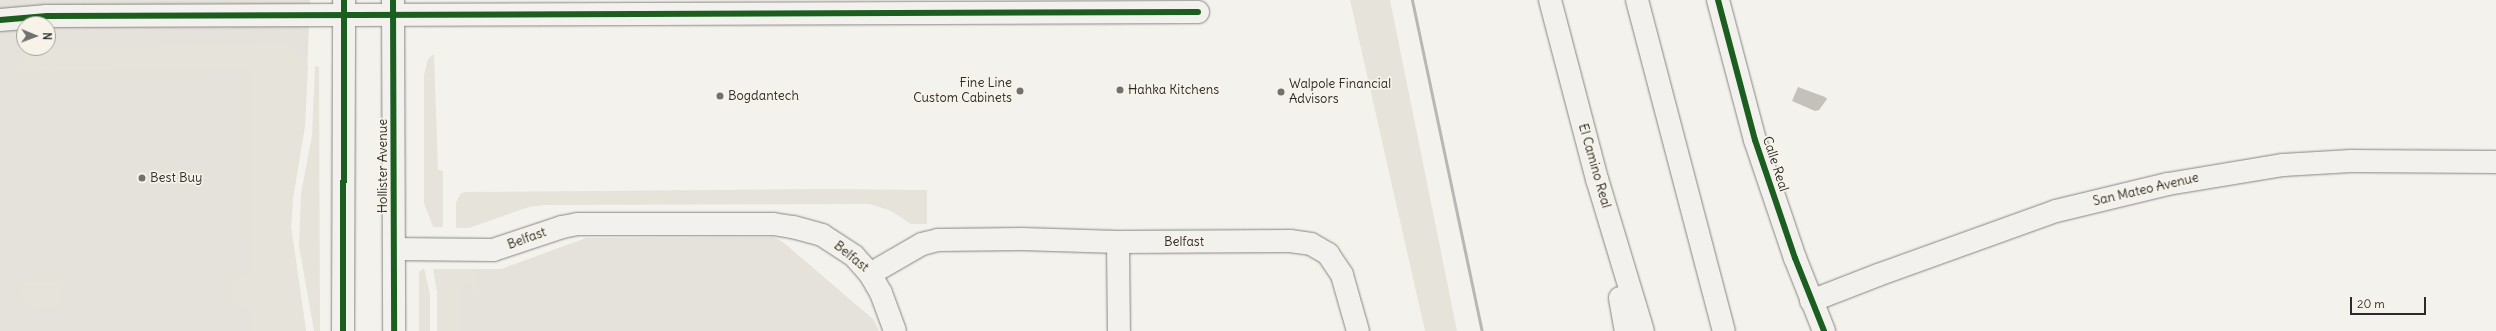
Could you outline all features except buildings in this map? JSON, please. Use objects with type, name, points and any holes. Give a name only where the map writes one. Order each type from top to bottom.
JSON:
[{"type":"main road","name":"El Camino Real","points":[[1550,0],[1597,179],[1643,331]]},
{"type":"main road","points":[[1637,0],[1724,331]]},
{"type":"main road","name":"Calle Real","points":[[1718,0],[1756,140],[1811,301],[1824,331]]},
{"type":"main road","points":[[343,331],[344,8]]},
{"type":"main road","points":[[0,20],[47,16],[344,8],[1198,12]]},
{"type":"main road","name":"Hollister Avenue","points":[[393,8],[394,331]]},
{"type":"main road","name":"San Mateo Avenue","points":[[1811,301],[1878,275],[2056,211],[2175,182],[2283,165],[2350,161],[2496,162]]},
{"type":"main road","points":[[1597,179],[1626,331]]},
{"type":"main road","name":"Belfast","points":[[394,249],[493,250],[570,225],[772,224],[801,228],[822,235],[854,256],[870,274],[930,240],[1022,239],[1118,242],[1290,241],[1311,244],[1328,254],[1342,275],[1358,331]]},
{"type":"main road","points":[[1118,242],[1119,331]]},
{"type":"main road","points":[[870,274],[881,293],[895,331]]},
{"type":"shaded area","points":[[0,0],[310,0],[305,125],[293,198],[291,227],[306,331],[0,331]]},
{"type":"shaded area","points":[[1350,0],[1390,0],[1457,331],[1425,331]]},
{"type":"shaded area","points":[[286,44],[308,66],[305,125],[293,198],[291,227],[306,331],[251,331],[251,308],[232,306],[231,283],[236,276],[251,276],[250,68],[20,71],[17,66],[23,56],[56,56],[56,46]]},
{"type":"shaded area","points":[[434,54],[438,170],[443,171],[443,227],[433,227],[424,203],[424,75],[428,59]]},
{"type":"shaded area","points":[[315,66],[319,67],[320,331],[314,331],[299,246],[301,193],[312,136]]},
{"type":"shaded area","points":[[1798,87],[1827,99],[1819,110],[1815,111],[1792,101]]},
{"type":"shaded area","points":[[825,189],[927,190],[927,224],[911,224],[891,211],[870,204],[545,205],[529,207],[469,228],[456,228],[456,202],[461,193],[465,192]]},
{"type":"shaded area","points":[[773,237],[783,242],[874,320],[879,331],[437,331],[437,291],[433,269],[501,269],[586,238]]},
{"type":"shaded area","points":[[424,268],[430,294],[430,331],[419,331],[419,272]]},
{"type":"shaded area","points":[[433,269],[473,269],[478,272],[478,294],[473,294],[473,283],[460,284],[460,331],[437,331],[437,291]]},
{"type":"shaded area","points":[[20,282],[62,282],[61,307],[30,308],[20,293]]},
{"type":"railway","points":[[1412,0],[1482,331]]},
{"type":"cycle path","points":[[343,331],[344,0]]},
{"type":"cycle path","points":[[393,0],[394,331]]},
{"type":"cycle path","points":[[1718,0],[1755,140],[1795,258],[1824,331]]},
{"type":"cycle path","points":[[0,20],[47,16],[1198,12]]},
{"type":"place","name":"Hahka Kitchens","points":[[1120,90]]},
{"type":"place","name":"Fine Line Custom Cabinets","points":[[1020,91]]},
{"type":"place","name":"Walpole Financial Advisors","points":[[1281,92]]},
{"type":"place","name":"Bogdantech","points":[[720,96]]},
{"type":"place","name":"Best Buy","points":[[142,178]]}]
